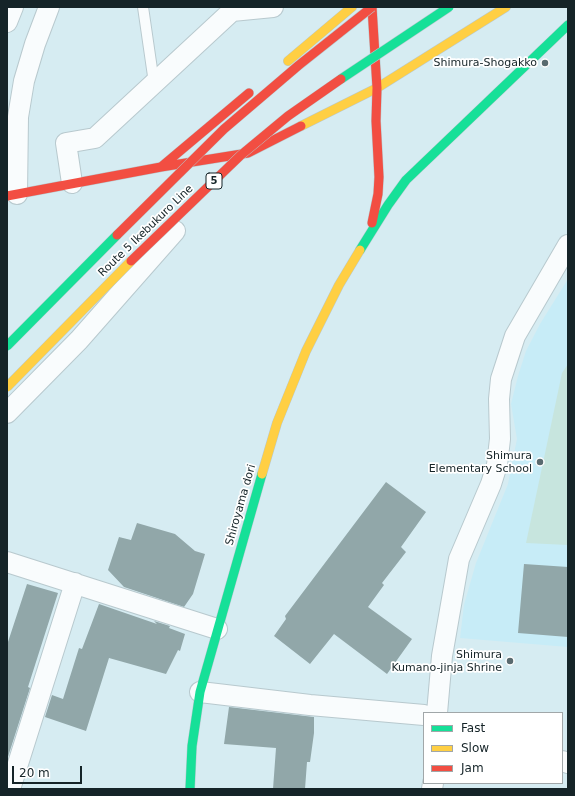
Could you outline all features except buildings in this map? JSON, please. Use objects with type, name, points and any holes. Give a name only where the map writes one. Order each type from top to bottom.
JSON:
[{"type":"main road","points":[[280,67],[352,7]]},
{"type":"main road","points":[[365,243],[371,226],[378,194],[379,177],[376,122],[377,88],[372,7]]},
{"type":"main road","name":"Route 5 Ikebukuro Line","points":[[7,346],[224,129],[299,65],[372,7]]},
{"type":"main road","name":"Route 5 Ikebukuro Line","points":[[7,387],[108,284],[241,155],[288,116],[448,7]]},
{"type":"main road","points":[[12,195],[161,167],[248,153],[377,88],[506,7]]},
{"type":"main road","points":[[365,243],[388,205],[406,180],[568,25]]},
{"type":"main road","points":[[161,167],[257,87]]},
{"type":"main road","name":"Shiroyama dori","points":[[190,789],[192,746],[200,692],[277,422],[306,351],[339,285],[365,243]]},
{"type":"street","points":[[7,22],[13,7]]},
{"type":"street","points":[[12,195],[18,117],[24,81],[35,44],[49,7]]},
{"type":"street","points":[[72,183],[66,143],[95,138],[232,11],[244,8],[273,7]]},
{"type":"street","points":[[7,413],[79,340],[172,234],[248,153]]},
{"type":"street","points":[[437,712],[442,656],[459,559],[491,484],[497,464],[500,439],[499,399],[501,379],[515,336],[568,245]]},
{"type":"street","points":[[7,562],[217,629]]},
{"type":"street","points":[[10,789],[75,583]]},
{"type":"street","points":[[200,692],[310,705],[423,715]]},
{"type":"lane","points":[[143,7],[154,83]]},
{"type":"shaded area","name":"Shimura Elementary School","points":[[568,279],[568,647],[460,638],[464,605],[476,563],[508,484],[517,439],[511,404],[518,376],[526,351],[540,324]]},
{"type":"green space","points":[[568,364],[568,545],[526,543],[562,373]]},
{"type":"traffic: fast","points":[[341,79],[449,7]]},
{"type":"traffic: fast","points":[[360,250],[388,205],[406,180],[568,25]]},
{"type":"traffic: fast","points":[[7,346],[117,235]]},
{"type":"traffic: fast","points":[[190,789],[192,746],[200,692],[262,474]]},
{"type":"traffic: slow","points":[[288,61],[352,7]]},
{"type":"traffic: slow","points":[[301,126],[377,88],[506,7]]},
{"type":"traffic: slow","points":[[262,474],[277,423],[306,351],[339,285],[360,250]]},
{"type":"traffic: slow","points":[[7,387],[131,261]]},
{"type":"traffic: jam","points":[[372,7],[377,88],[376,121],[379,177],[378,194],[372,223]]},
{"type":"traffic: jam","points":[[117,235],[224,129],[299,65],[372,7]]},
{"type":"traffic: jam","points":[[131,261],[241,155],[288,116],[341,79]]},
{"type":"traffic: jam","points":[[161,167],[249,93]]},
{"type":"traffic: jam","points":[[7,196],[161,167],[248,153],[301,126]]},
{"type":"place","name":"Shimura-Shogakko","points":[[545,63]]},
{"type":"place","name":"Shimura Elementary School","points":[[540,462]]},
{"type":"place","name":"Shimura Kumano-jinja Shrine","points":[[510,661]]}]
